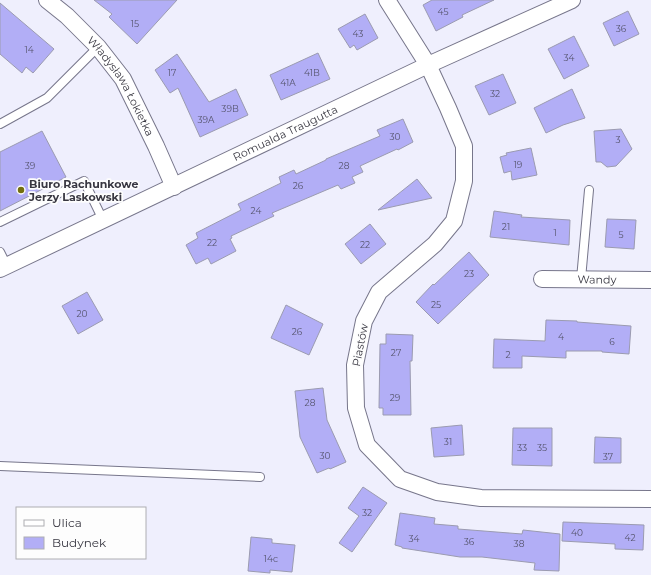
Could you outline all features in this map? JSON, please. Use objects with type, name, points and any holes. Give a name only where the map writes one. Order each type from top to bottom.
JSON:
[{"type":"street","name":"Władysława Łokietka","points":[[47,0],[68,16],[98,47],[123,79],[156,146],[174,187]]},
{"type":"street","name":"Piastów","points":[[387,0],[428,65],[464,146],[464,181],[454,221],[435,244],[379,292],[364,321],[355,365],[356,408],[367,445],[400,479],[436,492],[481,498],[651,499]]},
{"type":"street","name":"Romualda Traugutta","points":[[2,262],[103,220],[174,187],[249,149],[428,65],[572,0]]},
{"type":"street","name":"Wandy","points":[[542,279],[651,280]]},
{"type":"lane","points":[[0,124],[47,98],[98,47]]},
{"type":"lane","points":[[0,222],[84,181],[103,220]]},
{"type":"lane","points":[[581,279],[589,190]]},
{"type":"lane","points":[[0,466],[260,477]]},
{"type":"building","points":[[94,0],[177,0],[137,44],[109,17],[112,14]]},
{"type":"building","points":[[432,0],[494,0],[462,15],[463,17],[436,31],[423,5]]},
{"type":"building","points":[[0,3],[54,49],[33,73],[26,67],[22,73],[0,54]]},
{"type":"building","points":[[628,11],[639,34],[614,46],[603,23]]},
{"type":"building","points":[[365,14],[378,38],[357,50],[354,45],[350,48],[338,29]]},
{"type":"building","points":[[574,36],[589,66],[564,79],[548,49]]},
{"type":"building","points":[[318,53],[330,79],[281,100],[270,75]]},
{"type":"building","points":[[177,54],[209,102],[236,89],[248,115],[200,137],[178,88],[170,93],[155,70]]},
{"type":"building","points":[[503,74],[516,103],[489,115],[475,86]]},
{"type":"building","points":[[572,89],[585,118],[563,125],[546,133],[534,108]]},
{"type":"building","points":[[403,119],[413,142],[360,166],[363,172],[352,177],[355,183],[341,189],[338,185],[272,213],[274,216],[231,236],[232,238],[230,239],[236,251],[211,264],[208,258],[196,264],[186,245],[198,238],[196,233],[241,210],[238,204],[281,183],[279,177],[294,170],[296,174],[326,159],[380,136],[377,130]]},
{"type":"building","points":[[621,129],[632,149],[616,166],[607,167],[601,162],[596,162],[594,131]]},
{"type":"building","points":[[42,131],[66,177],[0,211],[0,152]]},
{"type":"building","points":[[531,148],[537,175],[512,180],[511,171],[504,173],[500,157],[507,155],[506,153]]},
{"type":"building","points":[[417,179],[432,198],[378,210]]},
{"type":"building","points":[[494,211],[522,215],[521,217],[570,220],[569,245],[490,237]]},
{"type":"building","points":[[607,219],[636,220],[634,249],[605,247]]},
{"type":"building","points":[[370,224],[386,244],[361,264],[345,244]]},
{"type":"building","points":[[469,252],[489,275],[438,324],[416,302],[433,284],[434,285]]},
{"type":"building","points":[[87,292],[103,320],[78,334],[62,306]]},
{"type":"building","points":[[286,305],[323,324],[309,355],[271,338]]},
{"type":"building","points":[[546,320],[631,326],[629,354],[602,351],[566,351],[566,358],[522,356],[522,368],[493,368],[494,339],[545,341]]},
{"type":"building","points":[[386,334],[413,335],[412,361],[410,361],[411,415],[383,415],[383,408],[379,408],[380,344],[386,344]]},
{"type":"building","points":[[323,388],[327,420],[346,462],[317,473],[300,437],[295,391]]},
{"type":"building","points":[[462,425],[464,455],[434,457],[431,428]]},
{"type":"building","points":[[513,428],[552,428],[552,466],[512,465]]},
{"type":"building","points":[[595,437],[621,438],[621,463],[594,463]]},
{"type":"building","points":[[363,487],[387,503],[352,552],[339,543],[359,516],[348,508]]},
{"type":"building","points":[[400,513],[435,518],[434,524],[458,526],[458,529],[522,534],[523,530],[560,534],[559,571],[534,570],[535,563],[482,557],[460,557],[402,548],[395,545]]},
{"type":"building","points":[[563,522],[644,525],[643,550],[615,549],[615,544],[562,541]]},
{"type":"building","points":[[251,537],[272,539],[272,543],[295,545],[292,572],[270,570],[270,573],[248,571]]},
{"type":"place","name":"Biuro Rachunkowe Jerzy Laskowski","points":[[21,190]]}]
